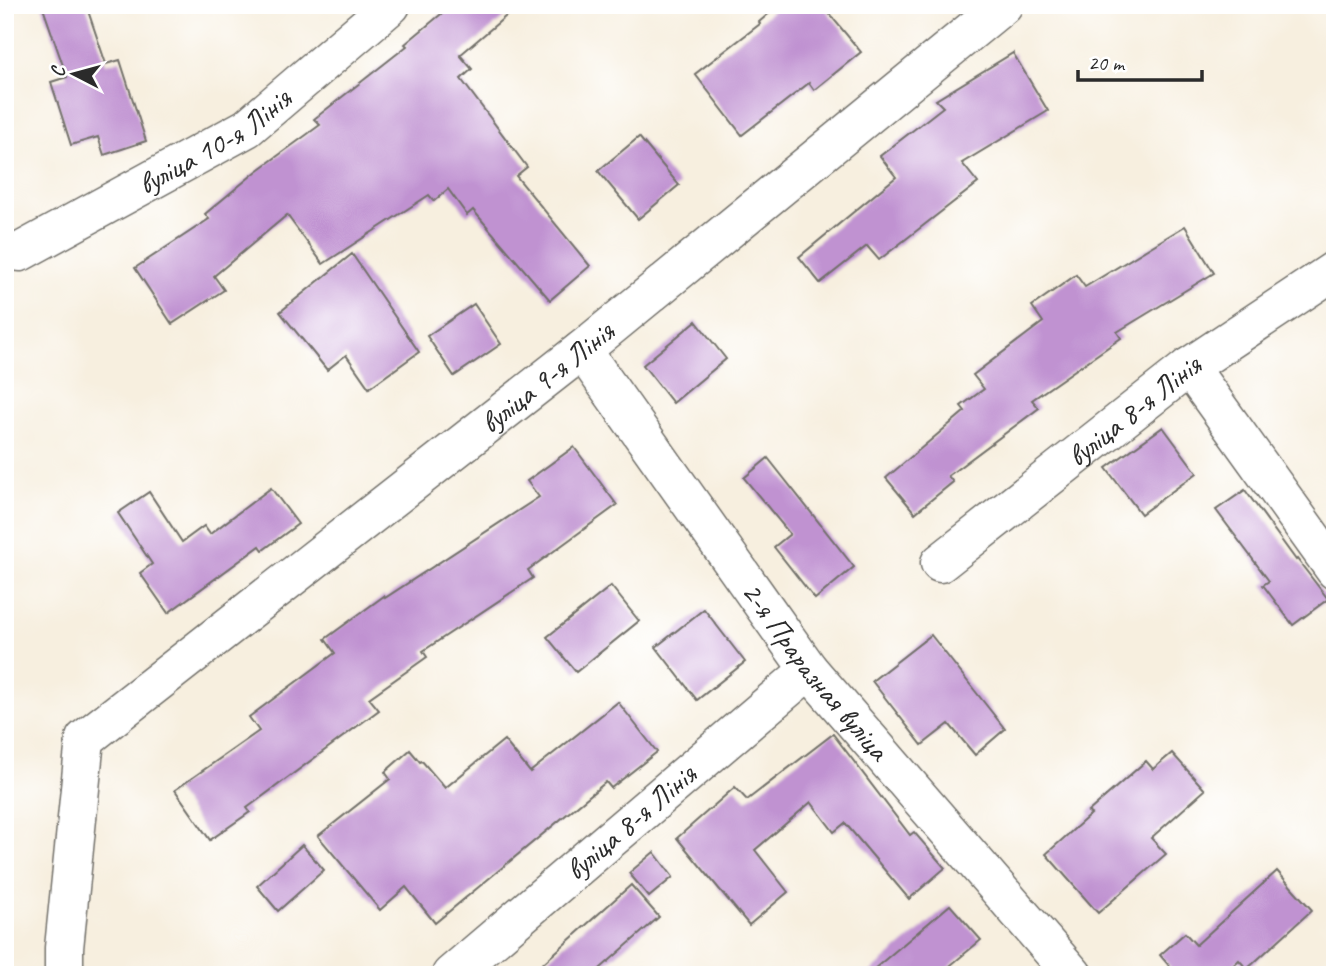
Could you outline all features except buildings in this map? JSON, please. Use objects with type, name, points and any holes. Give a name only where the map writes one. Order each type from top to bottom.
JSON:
[{"type":"street","name":"вуліца 10-я Лінія","points":[[20,252],[247,128],[391,5]]},
{"type":"street","name":"вуліца 9-я Лінія","points":[[64,975],[64,948],[85,739],[582,350],[1003,5]]},
{"type":"street","name":"вуліца 8-я Лінія","points":[[940,563],[1189,367],[1335,270]]},
{"type":"street","name":"2-я Праразная вуліца","points":[[582,350],[809,670],[1073,975]]},
{"type":"street","points":[[1189,367],[1335,570]]},
{"type":"street","name":"вуліца 8-я Лінія","points":[[451,975],[809,670]]}]
